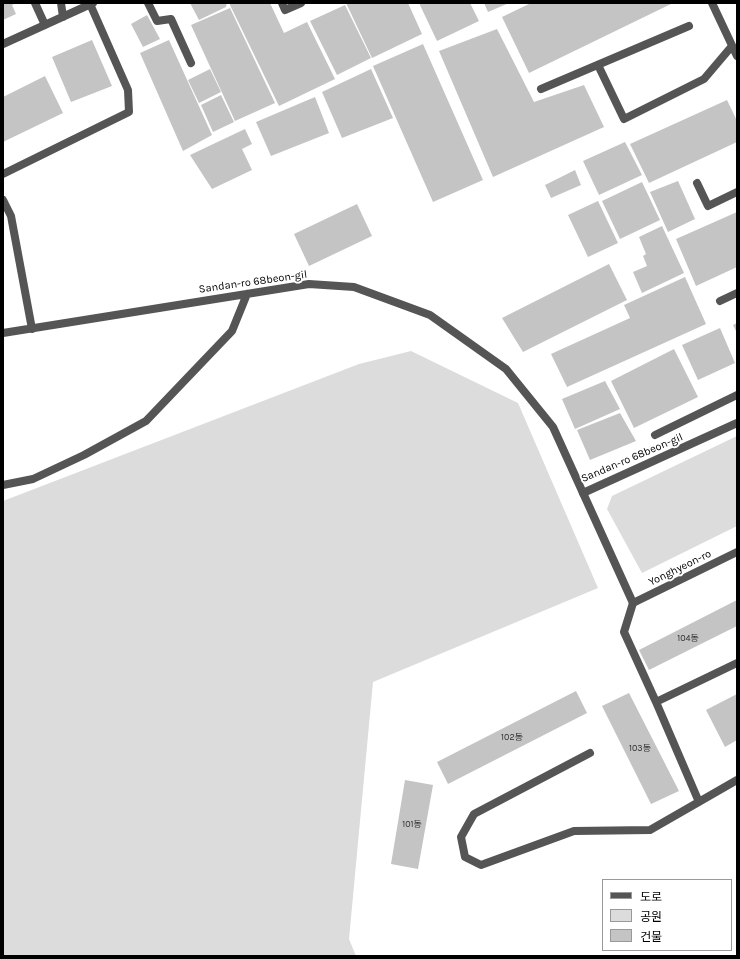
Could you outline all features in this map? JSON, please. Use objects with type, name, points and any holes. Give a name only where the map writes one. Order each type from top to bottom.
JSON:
[{"type":"street","points":[[35,3],[45,24]]},
{"type":"street","points":[[61,3],[63,16]]},
{"type":"street","points":[[148,3],[157,21],[171,19],[191,63]]},
{"type":"street","points":[[282,3],[285,10],[301,3]]},
{"type":"street","points":[[712,3],[737,56]]},
{"type":"street","points":[[3,44],[92,4],[128,90],[129,112],[3,174]]},
{"type":"street","points":[[541,89],[689,26]]},
{"type":"street","points":[[598,65],[624,119],[704,79],[732,46]]},
{"type":"street","points":[[697,183],[708,206],[737,192]]},
{"type":"street","points":[[3,200],[11,216],[32,329]]},
{"type":"street","name":"Sandan-ro 68beon-gil","points":[[3,333],[309,284],[354,287],[430,315],[506,369],[553,427],[583,493],[737,423]]},
{"type":"street","points":[[720,301],[737,293]]},
{"type":"street","points":[[3,485],[33,479],[84,455],[146,421],[232,330],[246,294]]},
{"type":"street","points":[[654,435],[737,395]]},
{"type":"street","points":[[583,493],[632,603],[624,632],[699,802]]},
{"type":"street","name":"Yonghyeon-ro","points":[[632,603],[737,552]]},
{"type":"street","points":[[656,702],[737,662]]},
{"type":"street","points":[[590,753],[474,814],[461,837],[465,857],[481,865],[574,832],[650,830],[737,780]]},
{"type":"green space","points":[[411,351],[518,403],[598,588],[373,682],[349,939],[356,956],[3,956],[3,501],[359,364]]},
{"type":"green space","points":[[737,436],[737,526],[642,573],[607,509],[612,496]]},
{"type":"building","points":[[3,3],[16,3],[12,5],[16,14],[3,20]]},
{"type":"building","points":[[190,3],[227,3],[226,7],[199,20]]},
{"type":"building","points":[[229,3],[270,3],[284,33],[307,22],[335,79],[279,106]]},
{"type":"building","points":[[346,3],[408,3],[422,34],[372,58]]},
{"type":"building","points":[[419,3],[470,3],[479,21],[437,41]]},
{"type":"building","points":[[484,3],[509,3],[488,12]]},
{"type":"building","points":[[531,3],[673,3],[529,73],[502,17]]},
{"type":"building","points":[[345,5],[371,58],[337,75],[310,21]]},
{"type":"building","points":[[230,8],[275,103],[235,121],[191,25]]},
{"type":"building","points":[[147,15],[160,39],[143,47],[131,24]]},
{"type":"building","points":[[497,29],[534,102],[584,85],[604,127],[493,177],[439,51]]},
{"type":"building","points":[[92,40],[112,86],[71,102],[52,57]]},
{"type":"building","points":[[169,40],[212,135],[183,151],[140,53]]},
{"type":"building","points":[[423,44],[483,180],[433,202],[373,66]]},
{"type":"building","points":[[210,69],[221,92],[199,103],[188,80]]},
{"type":"building","points":[[371,69],[393,118],[342,138],[322,92]]},
{"type":"building","points":[[45,76],[63,113],[3,142],[3,97]]},
{"type":"building","points":[[221,95],[234,122],[213,132],[201,105]]},
{"type":"building","points":[[315,97],[329,133],[271,156],[256,122]]},
{"type":"building","points":[[727,100],[737,121],[737,142],[649,183],[630,144]]},
{"type":"building","points":[[245,129],[252,144],[242,149],[252,170],[212,189],[190,155]]},
{"type":"building","points":[[625,142],[642,175],[599,195],[583,161]]},
{"type":"building","points":[[575,170],[581,185],[551,198],[545,185]]},
{"type":"building","points":[[678,181],[695,219],[668,232],[650,192]]},
{"type":"building","points":[[642,182],[660,220],[620,239],[602,201]]},
{"type":"building","points":[[598,201],[618,243],[588,257],[568,215]]},
{"type":"building","points":[[357,204],[372,236],[309,266],[294,234]]},
{"type":"building","points":[[737,212],[737,267],[696,286],[676,239]]},
{"type":"building","points":[[662,226],[684,273],[642,293],[633,272],[647,266],[643,256],[646,254],[639,237]]},
{"type":"building","points":[[609,264],[627,300],[523,352],[502,318]]},
{"type":"building","points":[[685,277],[706,324],[567,387],[551,354],[630,318],[624,305]]},
{"type":"building","points":[[737,323],[737,333],[733,325]]},
{"type":"building","points":[[720,328],[735,363],[698,380],[682,345]]},
{"type":"building","points":[[674,349],[698,397],[634,428],[611,381]]},
{"type":"building","points":[[605,381],[620,409],[575,429],[562,399]]},
{"type":"building","points":[[620,413],[636,441],[590,460],[577,430]]},
{"type":"building","points":[[737,600],[737,626],[649,670],[639,650]]},
{"type":"building","points":[[576,691],[587,713],[448,784],[437,762]]},
{"type":"building","points":[[629,693],[679,791],[651,804],[602,706]]},
{"type":"building","points":[[737,694],[737,740],[725,747],[706,710]]},
{"type":"building","points":[[405,780],[433,785],[418,869],[391,864]]}]
